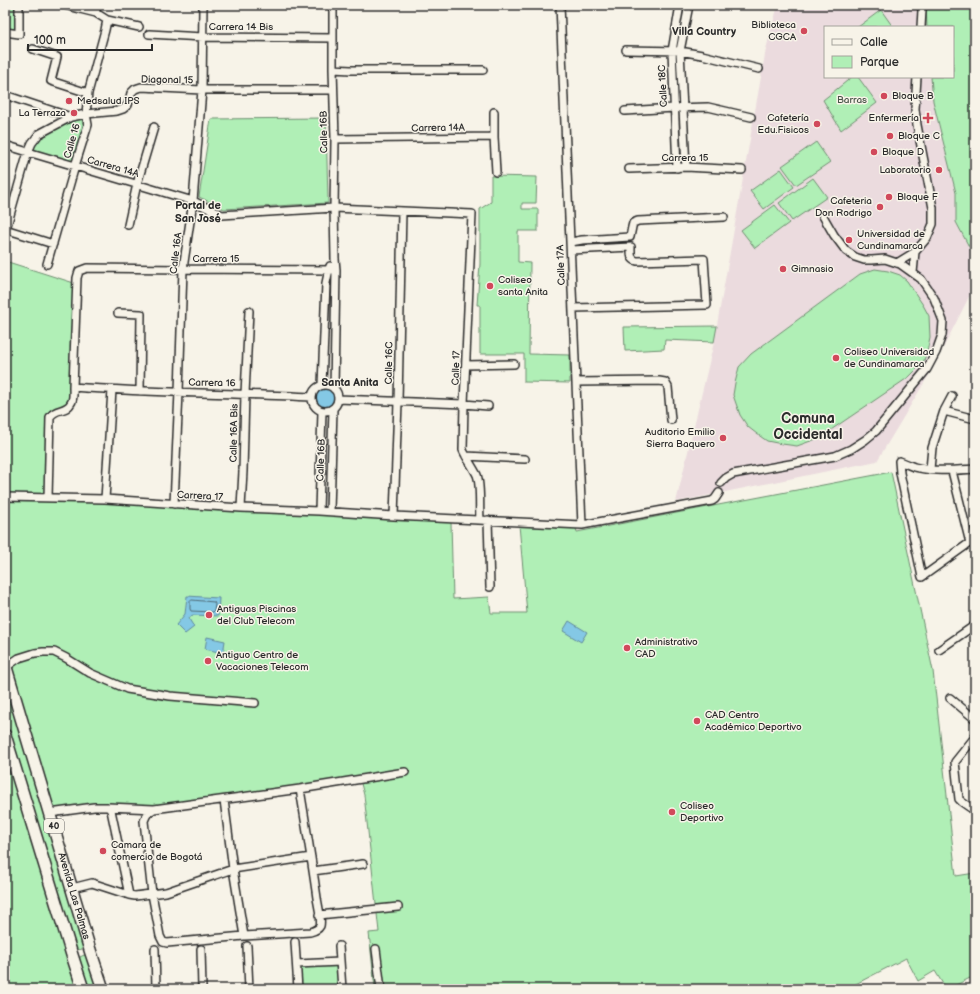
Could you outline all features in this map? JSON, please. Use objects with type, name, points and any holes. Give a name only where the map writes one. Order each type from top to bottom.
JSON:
[{"type":"main road","name":"Avenida Las Palmas","points":[[5,665],[103,989]]},
{"type":"main road","name":"Avenida Las Palmas","points":[[5,735],[83,989]]},
{"type":"main road","points":[[72,955],[90,950]]},
{"type":"street","points":[[5,32],[19,34],[19,5]]},
{"type":"street","points":[[64,5],[96,13],[107,20],[140,27]]},
{"type":"street","points":[[96,5],[96,13]]},
{"type":"street","name":"Calle 16A","points":[[174,504],[183,270],[193,201],[202,90],[203,5]]},
{"type":"street","name":"Calle 16B","points":[[322,385],[326,283],[332,270],[335,258],[332,38],[333,5]]},
{"type":"street","name":"Calle 17A","points":[[560,5],[582,525]]},
{"type":"street","name":"Calle 18C","points":[[677,168],[672,51],[680,5]]},
{"type":"street","name":"Calle 18C","points":[[686,167],[680,51],[689,5]]},
{"type":"street","points":[[921,5],[921,26]]},
{"type":"street","name":"Calle 16","points":[[47,264],[88,126],[86,114],[88,93],[107,20]]},
{"type":"street","name":"Carrera 14 Bis","points":[[149,34],[203,37],[332,38]]},
{"type":"street","points":[[33,49],[57,57],[51,81],[88,93]]},
{"type":"street","points":[[626,50],[680,51],[759,69]]},
{"type":"street","points":[[333,70],[483,70]]},
{"type":"street","points":[[897,263],[915,252],[927,238],[933,224],[933,208],[915,109],[917,78]]},
{"type":"street","name":"Diagonal 15","points":[[5,229],[28,152],[32,143],[39,134],[71,117],[123,109],[128,104],[131,93],[135,89],[141,87],[202,90],[333,90]]},
{"type":"street","points":[[5,95],[71,117]]},
{"type":"street","points":[[625,111],[708,107],[751,117]]},
{"type":"street","points":[[494,112],[496,172]]},
{"type":"street","points":[[128,225],[137,184],[154,127]]},
{"type":"street","name":"Carrera 14A","points":[[334,139],[494,137]]},
{"type":"street","name":"Carrera 14A","points":[[5,144],[193,201],[222,214],[334,208],[472,214]]},
{"type":"street","name":"Carrera 15","points":[[629,169],[686,167],[742,170]]},
{"type":"street","name":"Calle 16C","points":[[394,516],[402,211]]},
{"type":"street","name":"Calle 17","points":[[472,214],[463,450],[477,476],[479,483],[480,520]]},
{"type":"street","points":[[721,483],[733,474],[834,456],[851,449],[876,431],[927,369],[936,352],[942,335],[943,321],[934,298],[921,279],[900,264],[885,259],[865,260],[846,251],[834,235],[823,216]]},
{"type":"street","points":[[571,242],[582,240],[630,238],[632,227],[634,223],[638,221],[724,217]]},
{"type":"street","points":[[5,229],[53,244]]},
{"type":"street","points":[[571,250],[631,247],[631,256],[633,260],[637,261],[704,259],[707,305],[573,308]]},
{"type":"street","points":[[913,273],[915,252]]},
{"type":"street","name":"Carrera 15","points":[[74,387],[77,278],[79,271],[86,268],[183,270],[332,270]]},
{"type":"street","name":"Calle 16B","points":[[332,270],[334,388]]},
{"type":"street","name":"Calle 16A Bis","points":[[241,508],[249,311]]},
{"type":"street","points":[[118,313],[141,314],[140,391]]},
{"type":"street","points":[[466,365],[514,364]]},
{"type":"street","points":[[576,382],[665,382],[668,387],[671,420]]},
{"type":"street","points":[[322,385],[328,385],[334,388],[337,392],[338,399],[333,408],[322,411],[314,406],[312,397],[316,389],[322,385]]},
{"type":"street","points":[[48,498],[50,420],[54,412],[64,410],[70,406],[74,387]]},
{"type":"street","name":"Carrera 16","points":[[74,387],[112,390],[312,397]]},
{"type":"street","points":[[105,499],[112,390]]},
{"type":"street","points":[[930,469],[932,448],[944,411],[952,396]]},
{"type":"street","points":[[338,399],[488,406]]},
{"type":"street","name":"Calle 16B","points":[[330,511],[333,408]]},
{"type":"street","name":"Calle 16B","points":[[319,510],[322,411]]},
{"type":"street","points":[[944,411],[975,419]]},
{"type":"street","points":[[466,456],[525,459]]},
{"type":"street","points":[[952,471],[972,541],[922,577],[900,473],[899,461],[914,467],[930,469],[952,471],[975,469]]},
{"type":"street","name":"Carrera 17","points":[[5,497],[105,499],[241,508],[319,510],[394,516],[582,525],[712,500],[715,499],[719,493]]},
{"type":"street","points":[[488,520],[490,586]]},
{"type":"street","points":[[939,650],[975,625]]},
{"type":"street","points":[[5,665],[36,652],[54,652],[90,673],[127,689],[170,696],[255,702]]},
{"type":"street","points":[[950,698],[975,719]]},
{"type":"street","points":[[975,737],[955,762],[959,799],[975,811]]},
{"type":"street","points":[[50,813],[108,807],[154,809],[300,789],[404,772]]},
{"type":"street","points":[[154,809],[146,814],[144,821],[152,894],[160,936],[164,942],[167,943],[313,931],[320,926],[320,922],[300,789]]},
{"type":"street","points":[[224,800],[244,936]]},
{"type":"street","points":[[108,807],[111,810],[128,895]]},
{"type":"street","points":[[72,888],[92,883],[128,895],[135,896],[152,894],[166,892],[233,869],[311,857]]},
{"type":"street","points":[[313,871],[363,864]]},
{"type":"street","points":[[319,915],[398,907]]},
{"type":"street","points":[[295,942],[298,989]]},
{"type":"street","points":[[247,946],[249,989]]},
{"type":"street","points":[[339,946],[342,989]]},
{"type":"street","points":[[155,949],[156,989]]},
{"type":"street","points":[[201,949],[202,989]]},
{"type":"street","points":[[376,949],[380,989]]},
{"type":"street","points":[[297,964],[340,962]]},
{"type":"shaded area","name":"Universidad de Cundinamarca","points":[[778,5],[975,5],[975,81],[933,101],[956,193],[956,222],[975,258],[975,285],[933,368],[877,461],[676,502],[714,342],[766,49]]},
{"type":"green space","points":[[5,5],[16,5],[16,31],[9,29],[10,14],[5,13]]},
{"type":"green space","points":[[926,5],[975,5],[975,258],[956,222],[956,193],[933,101],[931,78],[954,78],[954,26],[927,26]]},
{"type":"green space","points":[[881,10],[892,26],[859,26]]},
{"type":"green space","name":"Barras","points":[[851,78],[859,78],[877,103],[841,130],[823,100]]},
{"type":"green space","points":[[85,117],[86,125],[74,164],[31,151],[33,144],[41,135],[70,121]]},
{"type":"green space","points":[[326,118],[328,203],[224,209],[199,197],[211,119]]},
{"type":"green space","points":[[816,142],[830,162],[796,185],[782,166]]},
{"type":"green space","points":[[781,169],[794,187],[764,209],[750,191]]},
{"type":"green space","points":[[491,176],[537,177],[536,203],[522,203],[522,209],[538,209],[538,231],[518,231],[518,262],[530,263],[529,354],[570,355],[570,383],[524,382],[524,354],[480,354],[480,305],[477,305],[480,264],[480,209],[491,202]]},
{"type":"green space","points":[[813,178],[827,197],[792,221],[779,203]]},
{"type":"green space","points":[[775,205],[789,223],[755,248],[741,230]]},
{"type":"green space","points":[[5,261],[74,283],[69,399],[63,406],[51,411],[47,421],[44,495],[5,494]]},
{"type":"green space","name":"Coliseo Universidad de Cundinamarca","points":[[875,269],[900,275],[907,281],[929,316],[930,337],[923,363],[909,377],[819,438],[797,446],[767,441],[748,427],[740,415],[733,395],[739,367],[751,354],[860,274]]},
{"type":"green space","points":[[717,326],[714,342],[665,340],[664,349],[625,351],[624,327]]},
{"type":"green space","points":[[891,472],[933,671],[956,876],[975,873],[975,986],[970,978],[946,989],[935,971],[918,981],[906,958],[848,989],[375,989],[369,933],[379,932],[364,795],[359,776],[298,787],[151,806],[54,810],[5,646],[5,500],[105,502],[451,522],[453,599],[489,597],[491,613],[527,613],[519,525],[576,528],[577,532]]},
{"type":"green space","points":[[5,681],[84,945],[82,949],[79,950],[75,947],[5,719]]},
{"type":"green space","points":[[5,752],[78,989],[5,989]]},
{"type":"green space","points":[[84,955],[89,961],[97,989],[88,989],[79,960],[80,957]]},
{"type":"green space","points":[[337,965],[339,989],[321,989],[314,986],[301,989],[300,967]]},
{"type":"water","points":[[325,389],[331,392],[334,398],[331,404],[325,407],[319,404],[316,398],[319,392]]},
{"type":"water","name":"Antiguas Piscinas del Club Telecom","points":[[187,596],[219,598],[218,616],[191,616],[189,619],[194,627],[185,634],[176,625],[185,614]]},
{"type":"water","points":[[569,621],[587,632],[581,642],[563,631]]},
{"type":"water","name":"Antiguas Piscinas del Club Telecom","points":[[207,637],[225,641],[223,653],[205,649]]},
{"type":"place","name":"Biblioteca CGCA","points":[[804,31]]},
{"type":"place","name":"Bloque B","points":[[884,96]]},
{"type":"place","name":"Medsalud IPS","points":[[69,101]]},
{"type":"place","name":"La Terraza","points":[[74,113]]},
{"type":"place","name":"Enfermería","points":[[928,118]]},
{"type":"place","name":"Cafetería Edu.Fisicos","points":[[817,124]]},
{"type":"place","name":"Bloque C","points":[[890,136]]},
{"type":"place","name":"Bloque D","points":[[874,152]]},
{"type":"place","name":"Laboratorio","points":[[939,170]]},
{"type":"place","name":"Bloque F","points":[[889,197]]},
{"type":"place","name":"Cafeteria Don Rodrigo","points":[[880,207]]},
{"type":"place","name":"Universidad de Cundinamarca","points":[[849,240]]},
{"type":"place","name":"Gimnasio","points":[[783,269]]},
{"type":"place","name":"Coliseo santa Anita","points":[[490,286]]},
{"type":"place","name":"Coliseo Universidad de Cundinamarca","points":[[836,358]]},
{"type":"place","name":"Auditorio Emilio Sierra Baquero","points":[[723,438]]},
{"type":"place","name":"Antiguas Piscinas del Club Telecom","points":[[209,615]]},
{"type":"place","name":"Administrativo CAD","points":[[627,648]]},
{"type":"place","name":"Antiguo Centro de Vacaciones Telecom","points":[[208,661]]},
{"type":"place","name":"CAD Centro Académico Deportivo","points":[[697,721]]},
{"type":"place","name":"Coliseo Deportivo","points":[[672,812]]},
{"type":"place","name":"Camara de comercio de Bogotá","points":[[103,851]]},
{"type":"district","name":"Villa Country","points":[[704,31]]},
{"type":"district","name":"Portal de San José","points":[[198,211]]},
{"type":"district","name":"Santa Anita","points":[[350,382]]},
{"type":"district","name":"Comuna Occidental","points":[[808,426]]}]
